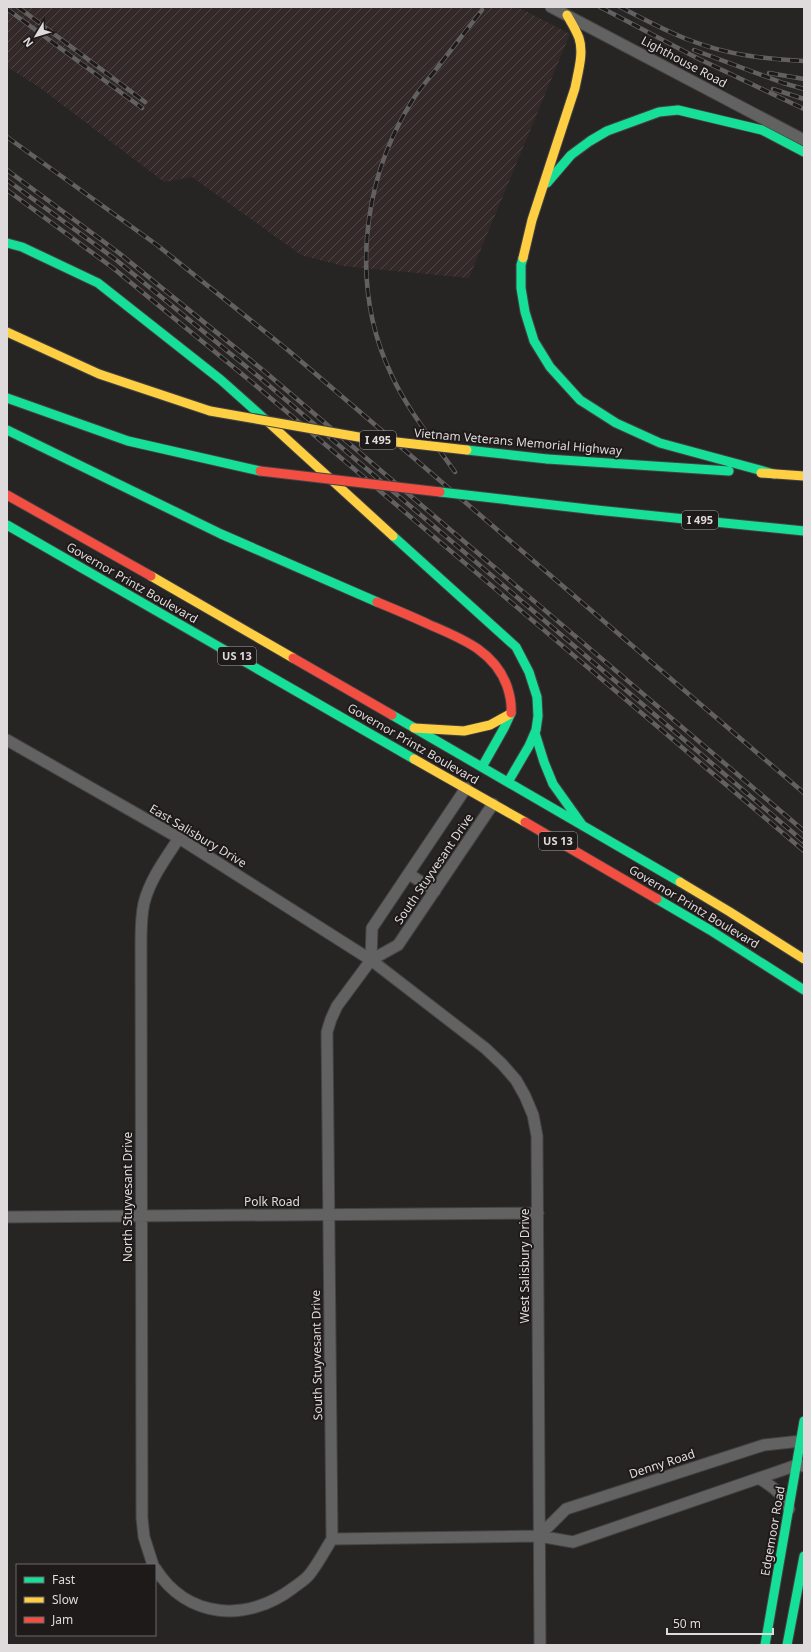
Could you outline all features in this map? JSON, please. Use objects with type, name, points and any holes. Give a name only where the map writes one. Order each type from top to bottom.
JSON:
[{"type":"main road","points":[[567,15],[580,40],[581,55],[579,70],[575,88],[525,244],[521,265],[521,288],[525,312],[534,341],[550,367],[580,400],[616,423],[660,443],[774,474]]},
{"type":"main road","points":[[542,189],[571,155],[590,141],[607,130],[659,112],[678,110],[762,130],[804,152]]},
{"type":"main road","points":[[7,243],[22,247],[98,283],[221,380],[516,647],[525,661],[536,690],[538,708],[535,733],[506,785]]},
{"type":"main road","name":"Vietnam Veterans Memorial Highway","points":[[7,332],[99,374],[210,411],[370,439],[547,459],[804,476]]},
{"type":"main road","name":"I 495","points":[[7,398],[128,441],[260,471],[596,510],[804,530]]},
{"type":"main road","points":[[7,430],[220,534],[456,636],[489,655],[505,678],[510,694],[510,714],[480,769]]},
{"type":"main road","name":"Governor Printz Boulevard","points":[[7,495],[213,615],[414,728],[506,785],[583,826],[730,912],[804,959]]},
{"type":"main road","name":"Governor Printz Boulevard","points":[[7,526],[195,628],[468,786],[710,930],[804,990]]},
{"type":"main road","points":[[414,728],[464,731],[490,725],[510,714]]},
{"type":"main road","points":[[535,733],[553,784],[583,826]]},
{"type":"main road","name":"Edgemoor Road","points":[[765,1645],[789,1510],[800,1465],[804,1421]]},
{"type":"main road","points":[[787,1645],[804,1556]]},
{"type":"street","name":"Lighthouse Road","points":[[551,7],[804,140]]},
{"type":"street","name":"East Salisbury Drive","points":[[7,740],[179,838],[371,960]]},
{"type":"street","name":"South Stuyvesant Drive","points":[[371,960],[372,928],[468,786]]},
{"type":"street","name":"South Stuyvesant Drive","points":[[332,1539],[327,1032],[330,1019],[337,1006],[371,960],[398,945],[495,802]]},
{"type":"street","name":"North Stuyvesant Drive","points":[[153,1564],[144,1537],[142,1518],[141,923],[143,905],[147,892],[179,838]]},
{"type":"street","points":[[409,874],[435,891]]},
{"type":"street","name":"West Salisbury Drive","points":[[371,960],[485,1048],[516,1080],[526,1096],[533,1115],[537,1136],[540,1645]]},
{"type":"street","name":"Polk Road","points":[[7,1216],[538,1213]]},
{"type":"street","name":"Denny Road","points":[[539,1536],[566,1509],[764,1445],[802,1442]]},
{"type":"street","points":[[156,1569],[162,1578],[183,1597],[210,1610],[234,1612],[260,1607],[281,1597],[309,1575],[332,1539],[539,1536],[573,1542],[800,1465]]},
{"type":"street","points":[[760,1479],[775,1488],[783,1497],[789,1510]]},
{"type":"shaded area","points":[[7,7],[518,7],[570,34],[469,278],[343,266],[301,255],[192,177],[164,182],[39,87],[7,67]]},
{"type":"railway","points":[[18,7],[145,102]]},
{"type":"railway","points":[[600,7],[697,58],[804,109]]},
{"type":"railway","points":[[620,7],[674,34],[719,50],[747,56],[804,61]]},
{"type":"railway","points":[[7,9],[142,108]]},
{"type":"railway","points":[[455,472],[405,401],[392,376],[379,343],[370,308],[366,272],[367,236],[372,201],[381,166],[395,133],[412,101],[482,10]]},
{"type":"railway","points":[[694,50],[783,83],[804,89]]},
{"type":"railway","points":[[769,73],[804,79]]},
{"type":"railway","points":[[773,89],[804,99]]},
{"type":"railway","points":[[7,137],[157,245],[289,351],[804,793]]},
{"type":"railway","points":[[7,170],[119,253],[264,371],[804,831]]},
{"type":"railway","points":[[7,180],[115,259],[259,377],[804,842]]},
{"type":"railway","points":[[7,190],[113,268],[254,384],[804,851]]},
{"type":"traffic: fast","points":[[547,183],[571,155],[590,141],[607,131],[659,112],[678,110],[762,130],[804,152]]},
{"type":"traffic: fast","points":[[7,243],[22,247],[98,283],[221,380],[267,421]]},
{"type":"traffic: fast","points":[[523,258],[521,265],[521,288],[525,312],[534,341],[550,367],[580,400],[616,423],[660,443],[774,474]]},
{"type":"traffic: fast","points":[[7,398],[128,441],[260,471]]},
{"type":"traffic: fast","points":[[7,430],[221,534],[377,602]]},
{"type":"traffic: fast","points":[[467,450],[547,459]]},
{"type":"traffic: fast","points":[[547,459],[729,471]]},
{"type":"traffic: fast","points":[[440,492],[596,510]]},
{"type":"traffic: fast","points":[[596,510],[804,531]]},
{"type":"traffic: fast","points":[[7,525],[414,759]]},
{"type":"traffic: fast","points":[[393,536],[516,647],[529,672],[537,697],[538,716],[536,730],[529,746],[508,782]]},
{"type":"traffic: fast","points":[[482,767],[511,713]]},
{"type":"traffic: fast","points":[[392,715],[680,882]]},
{"type":"traffic: fast","points":[[535,733],[553,784],[583,826]]},
{"type":"traffic: fast","points":[[657,899],[710,930],[804,990]]},
{"type":"traffic: fast","points":[[765,1645],[804,1421]]},
{"type":"traffic: fast","points":[[787,1645],[804,1556]]},
{"type":"traffic: slow","points":[[523,258],[532,220],[575,88],[579,69],[581,56],[579,38],[567,15]]},
{"type":"traffic: slow","points":[[7,332],[99,374],[210,411]]},
{"type":"traffic: slow","points":[[210,411],[370,439],[467,450]]},
{"type":"traffic: slow","points":[[267,421],[393,536]]},
{"type":"traffic: slow","points":[[761,473],[804,476]]},
{"type":"traffic: slow","points":[[151,576],[293,658]]},
{"type":"traffic: slow","points":[[414,728],[464,731],[490,725],[510,714]]},
{"type":"traffic: slow","points":[[414,759],[525,822]]},
{"type":"traffic: slow","points":[[680,882],[804,959]]},
{"type":"traffic: jam","points":[[260,471],[440,492]]},
{"type":"traffic: jam","points":[[7,495],[151,576]]},
{"type":"traffic: jam","points":[[377,602],[464,640],[485,654],[494,663],[507,686],[511,713]]},
{"type":"traffic: jam","points":[[293,658],[392,715]]},
{"type":"traffic: jam","points":[[525,822],[657,899]]}]
